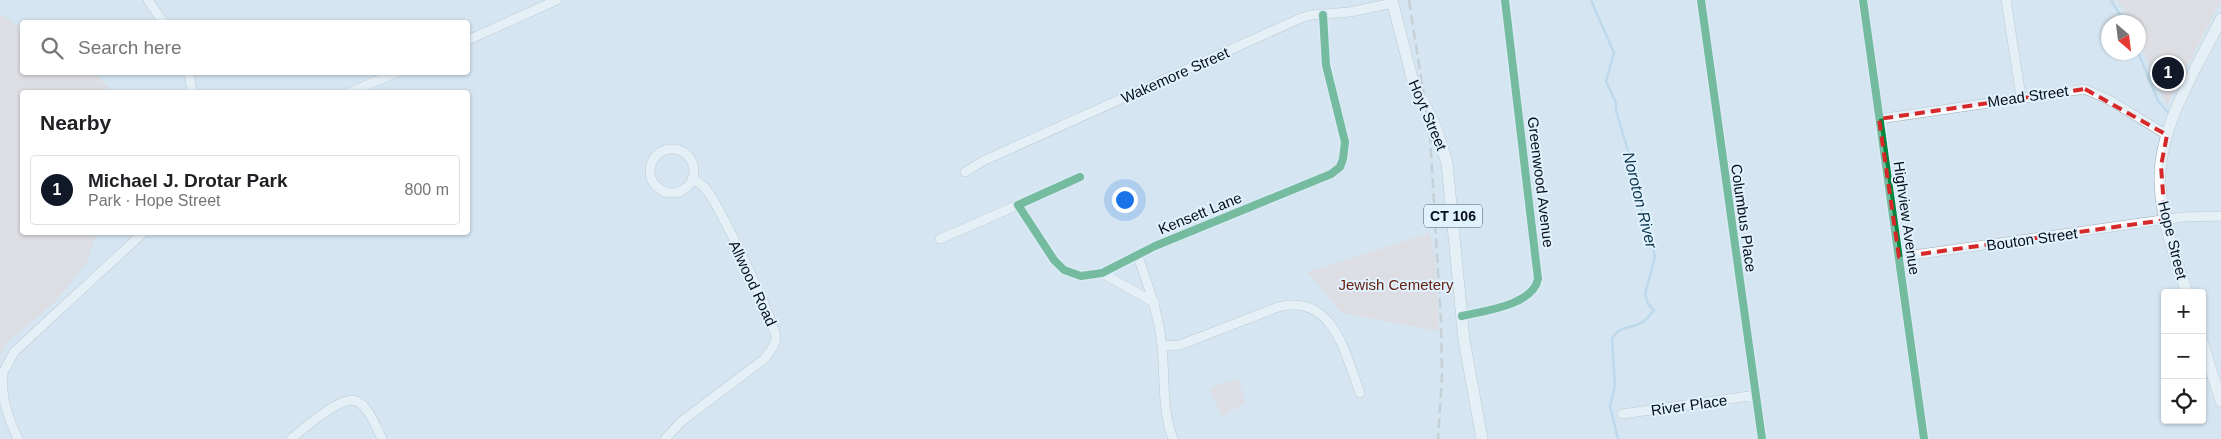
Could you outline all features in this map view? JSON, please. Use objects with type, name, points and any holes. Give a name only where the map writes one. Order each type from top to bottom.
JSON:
[{"type":"main road","name":"Hoyt Street","points":[[1393,1],[1412,78],[1436,128],[1447,163],[1467,360],[1482,439]]},
{"type":"main road","name":"Hope Street","points":[[2186,289],[2165,220],[2160,175],[2167,135],[2178,105],[2221,20]]},
{"type":"main road","points":[[2206,354],[2221,401]]},
{"type":"street","points":[[148,0],[162,20]]},
{"type":"street","points":[[470,39],[557,0]]},
{"type":"street","name":"Greenwood Avenue","points":[[1462,316],[1500,307],[1524,298],[1535,288],[1538,279],[1505,0]]},
{"type":"street","name":"Columbus Place","points":[[1701,0],[1762,439]]},
{"type":"street","name":"Highview Avenue","points":[[1863,0],[1924,439]]},
{"type":"street","points":[[2006,0],[2021,97]]},
{"type":"street","name":"Wakemore Street","points":[[965,172],[983,161],[1290,23],[1311,15],[1350,12],[1393,1]]},
{"type":"street","name":"Kensett Lane","points":[[1018,205],[1050,254],[1064,270],[1081,276],[1102,273],[1137,254],[1323,178],[1340,167],[1345,150],[1345,142],[1326,65],[1323,15]]},
{"type":"street","points":[[189,75],[192,90]]},
{"type":"street","points":[[356,90],[390,75]]},
{"type":"street","name":"Mead Street","points":[[1879,119],[2085,89],[2111,101],[2167,135]]},
{"type":"street","points":[[670,149],[677,150],[689,158],[693,164],[692,179],[689,185],[678,192],[665,192],[659,189],[651,179],[650,166],[658,154],[670,149]]},
{"type":"street","points":[[940,239],[1080,177]]},
{"type":"street","name":"Allwood Road","points":[[665,439],[682,421],[764,359],[770,352],[776,339],[773,322],[767,309],[706,188],[692,179]]},
{"type":"street","name":"Bouton Street","points":[[1899,257],[2183,217],[2221,216]]},
{"type":"street","points":[[18,439],[7,416],[2,392],[3,375],[14,352],[141,235]]},
{"type":"street","points":[[1137,254],[1155,303],[1162,346],[1167,422],[1173,439]]},
{"type":"street","points":[[1102,273],[1155,303]]},
{"type":"street","points":[[1162,346],[1180,345],[1278,307],[1286,305],[1304,306],[1320,313],[1334,327],[1360,392]]},
{"type":"street","name":"River Place","points":[[1622,414],[1756,395]]},
{"type":"street","points":[[290,439],[348,399],[362,404],[374,421],[382,439]]},
{"type":"highlighted area","points":[[2085,89],[2167,135],[2161,166],[2165,220],[1899,257],[1879,119]]},
{"type":"green space","points":[[2117,0],[2221,0],[2167,106],[2146,57],[2146,15],[2127,15]]},
{"type":"green space","points":[[0,14],[20,27],[20,75],[98,75],[109,90],[20,90],[20,235],[96,235],[87,262],[56,301],[5,344],[0,356]]},
{"type":"green space","name":"Jewish Cemetery","points":[[1430,233],[1435,265],[1439,331],[1341,313],[1308,272]]},
{"type":"green space","points":[[1238,378],[1245,403],[1222,417],[1210,388]]},
{"type":"waterway","name":"Noroton River","points":[[1591,0],[1614,53],[1606,81],[1616,103],[1616,111],[1633,167],[1638,198],[1655,257],[1645,294],[1648,304],[1654,310],[1643,322],[1624,328],[1617,332],[1612,339],[1615,386],[1610,406],[1618,439]]},
{"type":"waterway","points":[[2111,0],[2120,15]]},
{"type":"waterway","points":[[2141,60],[2158,101],[2168,112]]},
{"type":"railway","points":[[1409,0],[1430,136],[1441,322],[1442,375],[1438,439]]},
{"type":"cycle path","points":[[1462,316],[1494,309],[1518,301],[1534,288],[1538,279],[1505,0]]},
{"type":"cycle path","points":[[1701,0],[1762,439]]},
{"type":"cycle path","points":[[1863,0],[1924,439]]},
{"type":"cycle path","points":[[1080,177],[1018,205],[1054,260],[1064,270],[1081,276],[1102,273],[1155,246],[1331,174],[1340,167],[1345,142],[1326,65],[1323,15]]},
{"type":"place","name":"Michael J. Drotar Park","points":[[2168,73]]}]
